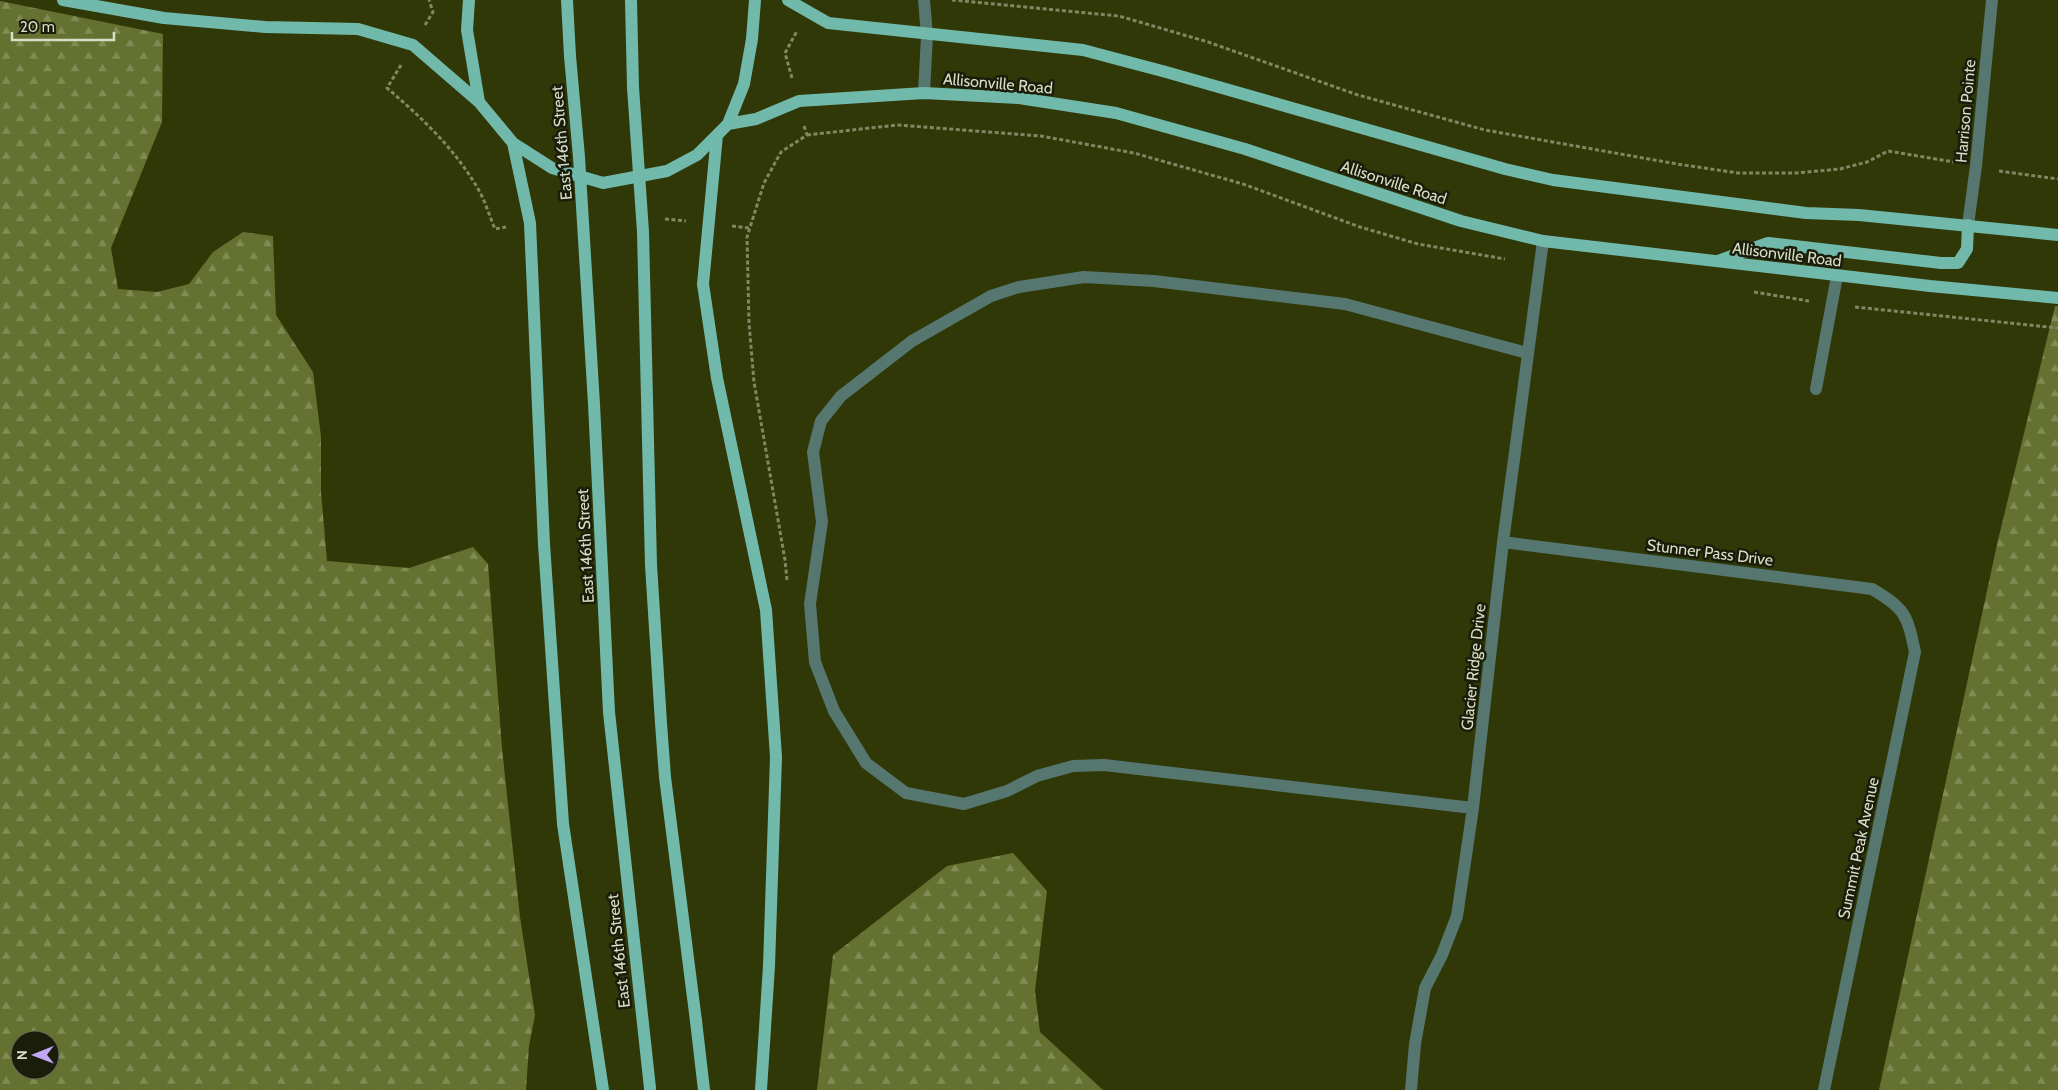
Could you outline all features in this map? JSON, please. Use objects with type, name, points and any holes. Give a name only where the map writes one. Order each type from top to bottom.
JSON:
[{"type":"main road","points":[[63,0],[164,18],[265,27],[358,29],[414,45],[479,102],[513,143],[552,168],[603,182],[667,171],[697,155],[728,124],[744,84],[752,39],[755,0]]},
{"type":"main road","points":[[469,0],[467,30],[479,102]]},
{"type":"main road","name":"East 146th Street","points":[[567,0],[593,384],[609,712],[650,1089]]},
{"type":"main road","points":[[631,0],[633,88],[643,232],[650,555],[665,777],[704,1090]]},
{"type":"main road","points":[[788,0],[828,23],[926,35],[1083,50],[1505,169],[1553,180],[1806,213],[1859,215],[2058,235]]},
{"type":"main road","name":"Allisonville Road","points":[[728,124],[756,120],[798,101],[924,93],[1019,98],[1116,113],[1246,150],[1461,221],[1543,240],[1837,276],[2058,298]]},
{"type":"main road","points":[[717,135],[703,284],[717,378],[766,610],[776,757],[769,966],[761,1090]]},
{"type":"main road","points":[[513,143],[530,223],[544,544],[563,824],[603,1090]]},
{"type":"main road","points":[[1716,262],[1768,243],[1941,263],[1958,263],[1967,249],[1968,225]]},
{"type":"street","points":[[924,0],[926,35],[924,93]]},
{"type":"street","name":"Harrison Pointe","points":[[1968,225],[1976,166],[1992,0]]},
{"type":"street","name":"Glacier Ridge Drive","points":[[1411,1090],[1415,1044],[1425,988],[1442,955],[1458,916],[1473,808],[1503,542],[1543,240]]},
{"type":"street","points":[[1816,389],[1837,276]]},
{"type":"street","points":[[1473,808],[1104,765],[1073,766],[1037,776],[1008,791],[964,804],[906,793],[866,763],[834,711],[815,662],[810,604],[822,522],[813,452],[821,421],[841,396],[912,341],[991,296],[1019,287],[1084,277],[1154,282],[1346,304],[1527,353]]},
{"type":"street","name":"Stunner Pass Drive","points":[[1503,542],[1872,589],[1894,602],[1904,613]]},
{"type":"street","name":"Summit Peak Avenue","points":[[1824,1090],[1915,652],[1904,613]]},
{"type":"path","points":[[429,0],[433,12],[387,88],[422,118],[452,152],[477,187],[495,229]]},
{"type":"path","points":[[952,0],[1118,16],[1208,42],[1358,94],[1485,130],[1677,164],[1738,173],[1796,173],[1840,169],[1866,162],[1888,151]]},
{"type":"path","points":[[749,228],[764,183],[781,152],[806,135],[785,53],[808,12]]},
{"type":"green space","points":[[0,1],[163,34],[162,122],[111,248],[118,289],[157,292],[189,284],[213,252],[243,232],[273,236],[276,315],[313,372],[321,437],[321,492],[327,561],[409,568],[473,547],[488,564],[502,748],[520,917],[535,1015],[529,1046],[526,1090],[0,1090]]},
{"type":"green space","points":[[2055,306],[2058,306],[2058,1090],[1879,1090],[1998,540]]},
{"type":"green space","points":[[1013,853],[1047,891],[1035,991],[1040,1032],[1103,1090],[817,1090],[833,955],[947,866]]}]
